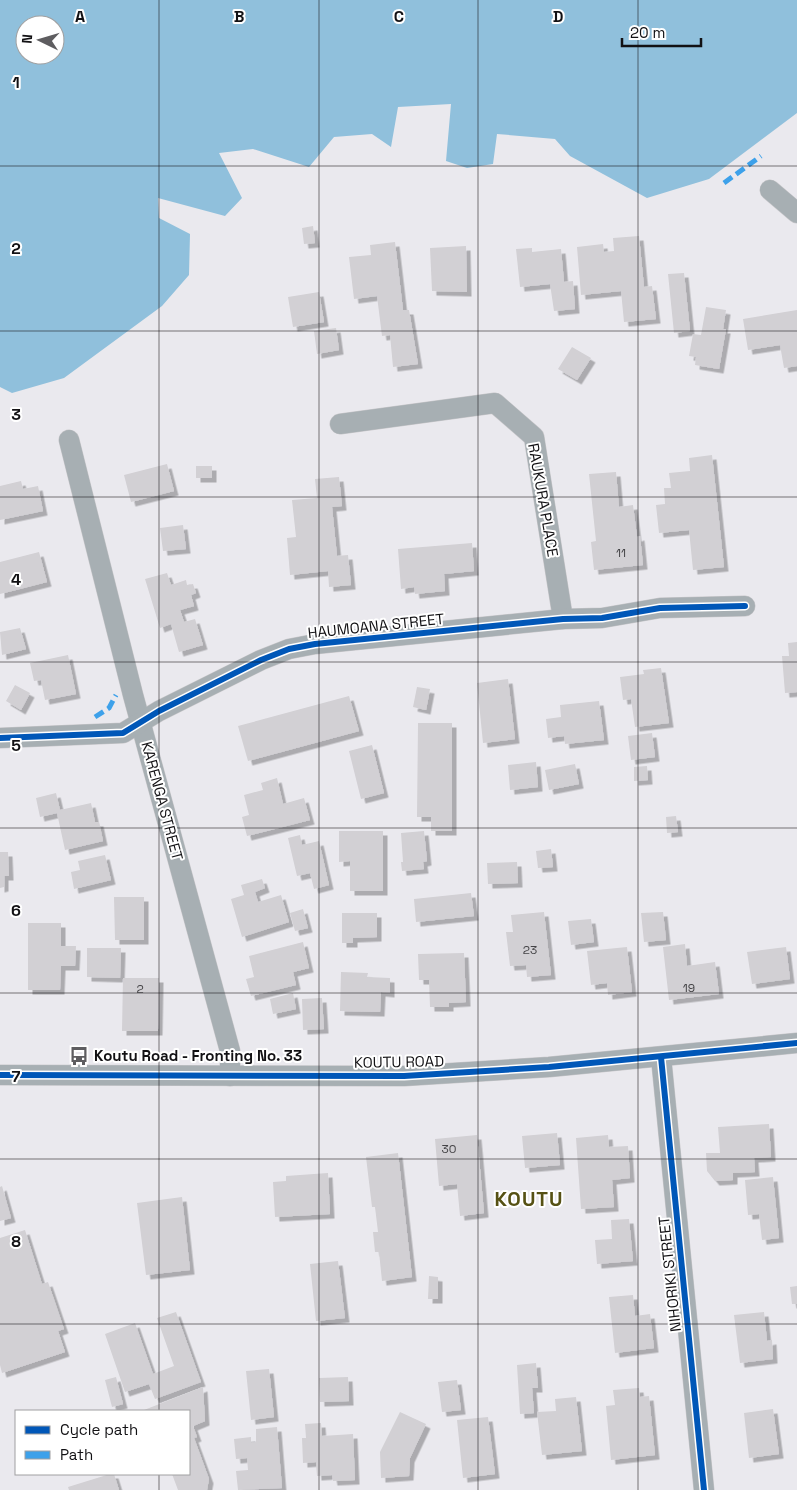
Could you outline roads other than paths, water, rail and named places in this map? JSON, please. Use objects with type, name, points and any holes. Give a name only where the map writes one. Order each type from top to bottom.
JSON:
[{"type":"street","points":[[770,190],[797,213]]},
{"type":"street","name":"RAUKURA PLACE","points":[[340,424],[495,403],[501,408],[534,438],[564,619]]},
{"type":"street","name":"KARENGA STREET","points":[[69,440],[141,722],[230,1051],[230,1076]]},
{"type":"street","name":"HAUMOANA STREET","points":[[0,738],[124,733],[159,710],[261,660],[289,649],[315,644],[564,619],[602,618],[660,608],[745,606]]},
{"type":"street","name":"KOUTU ROAD","points":[[0,1075],[413,1076],[540,1068],[797,1043]]},
{"type":"street","name":"NIHORIKI STREET","points":[[661,1057],[704,1490]]},
{"type":"water","points":[[0,0],[797,0],[797,113],[709,179],[647,198],[570,156],[555,139],[497,134],[493,164],[467,168],[446,161],[451,104],[398,107],[391,147],[372,134],[334,137],[309,167],[253,149],[219,153],[242,198],[225,216],[158,198],[159,218],[190,234],[189,275],[162,306],[64,378],[12,393],[0,387]]},
{"type":"place","name":"Koutu Road - Fronting No. 33","points":[[79,1056]]},
{"type":"district","name":"KOUTU","points":[[529,1199]]}]
